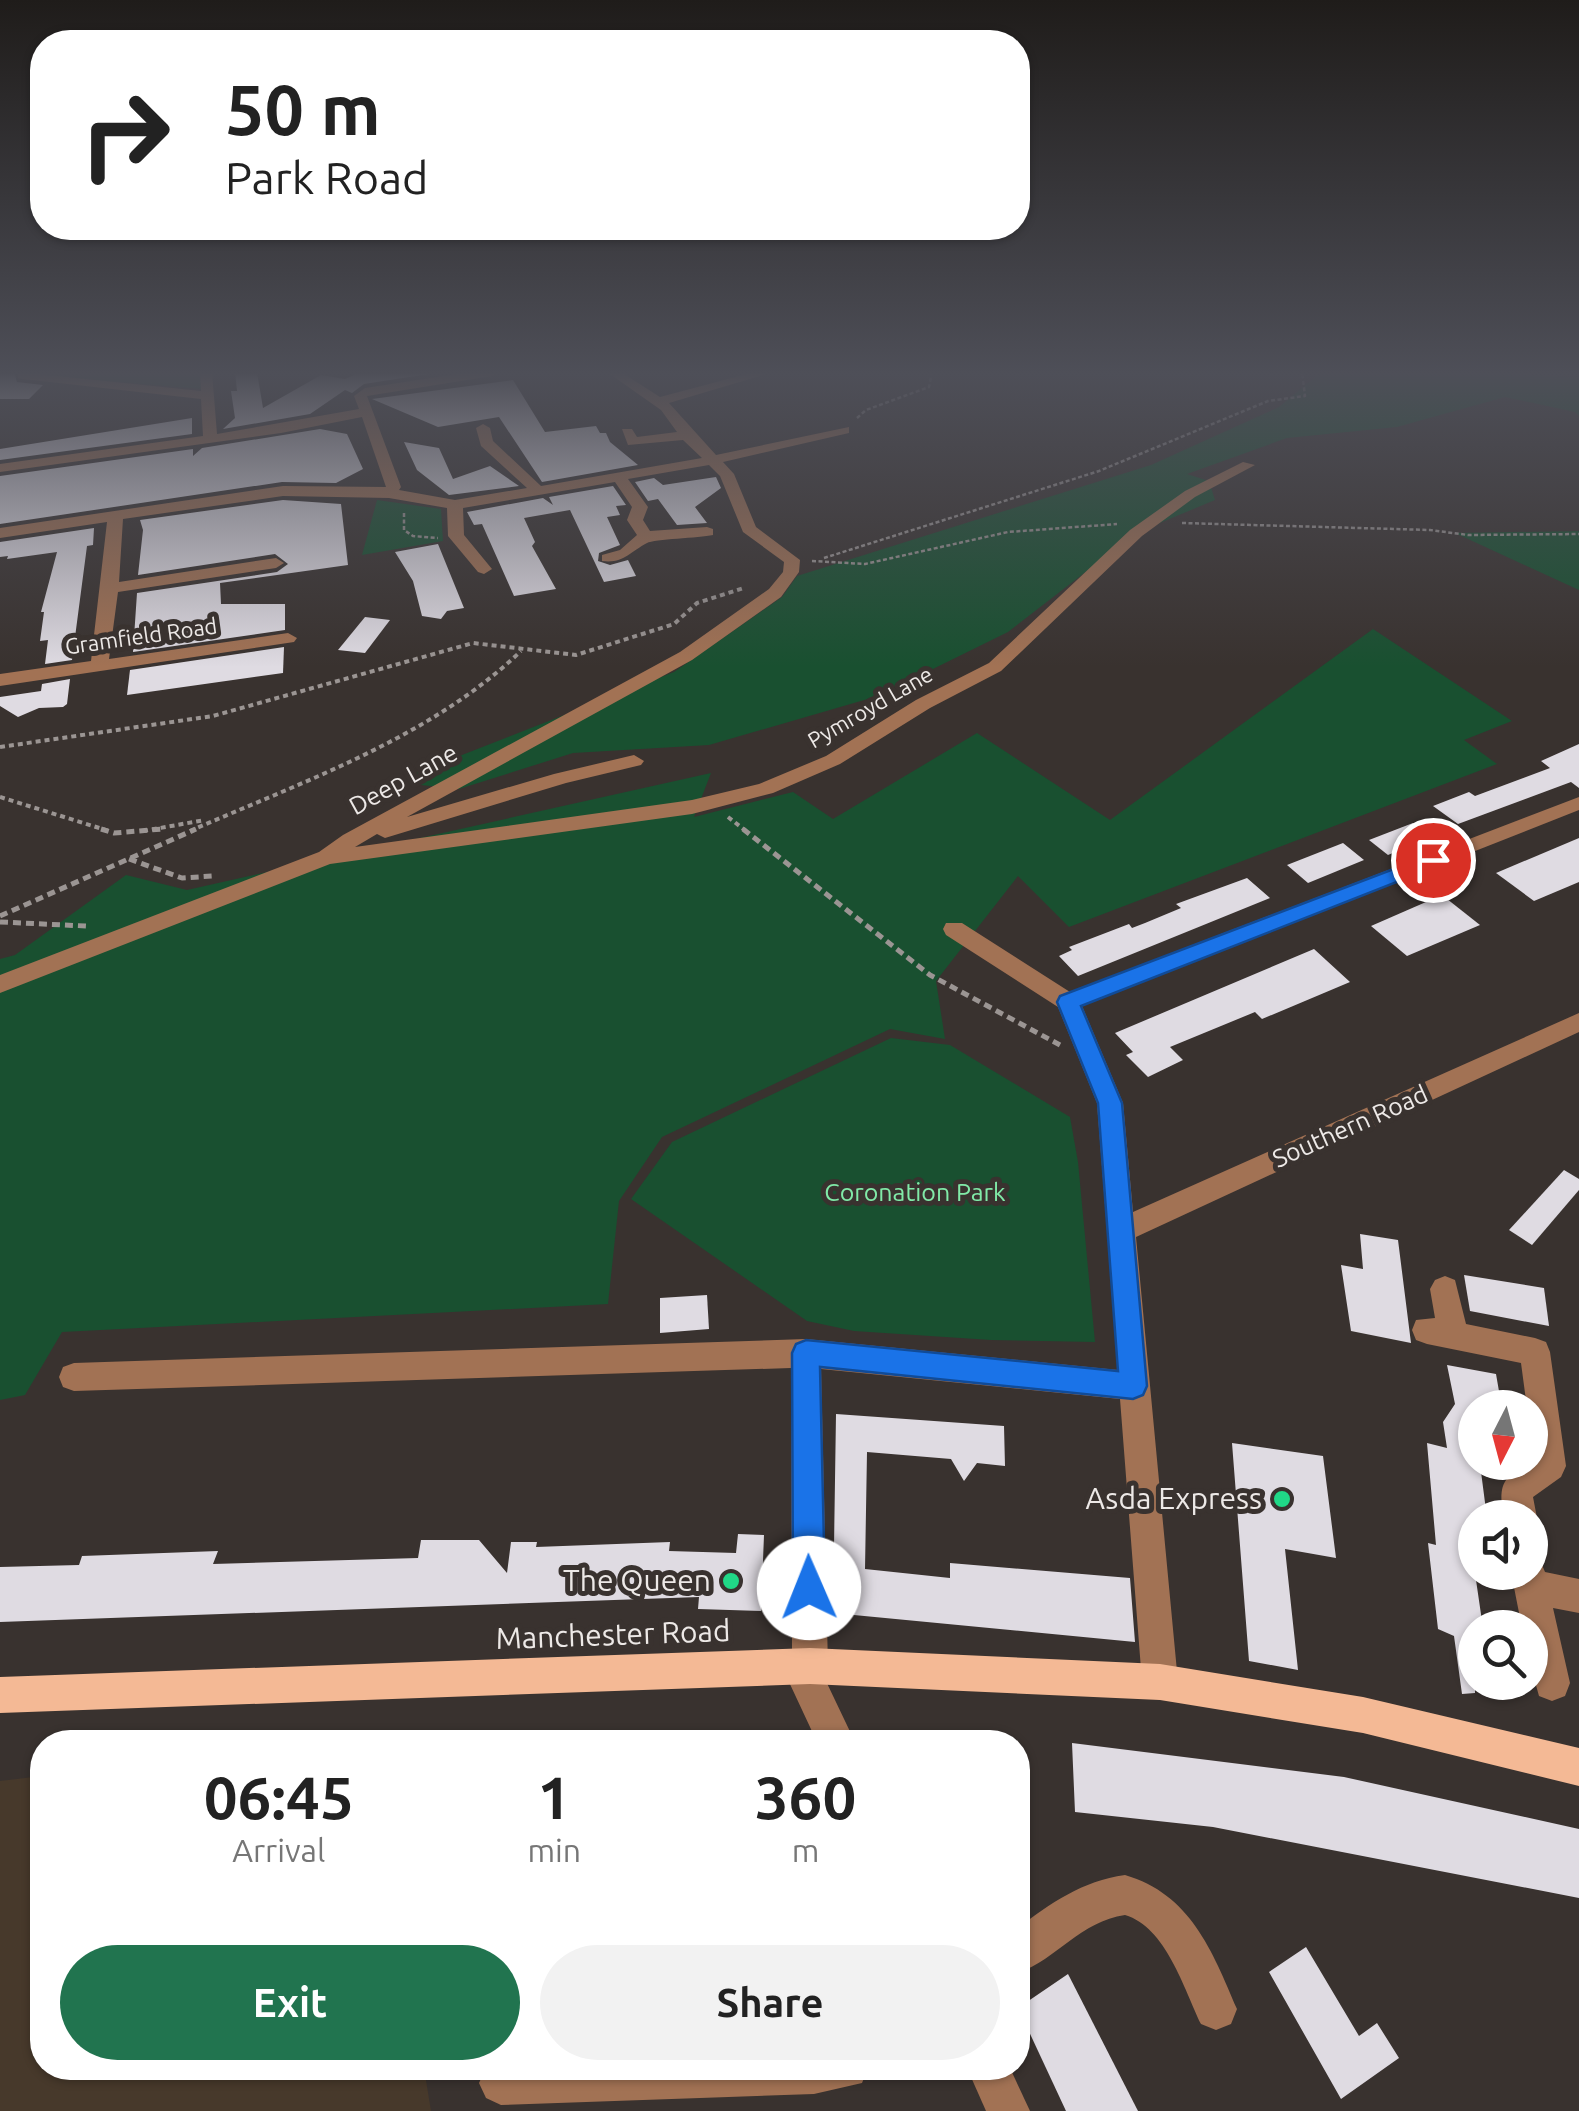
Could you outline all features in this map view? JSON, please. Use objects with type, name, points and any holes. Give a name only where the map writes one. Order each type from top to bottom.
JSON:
[{"type":"main road","name":"Manchester Road","points":[[0,1695],[805,1667],[1160,1682],[1363,1716],[1579,1767]]},
{"type":"street","points":[[388,471],[394,487],[389,493]]},
{"type":"street","points":[[519,471],[536,491]]},
{"type":"street","points":[[0,533],[283,491],[389,493],[455,506],[656,471]]},
{"type":"street","points":[[723,471],[749,528],[792,566]]},
{"type":"street","name":"Pymroyd Lane","points":[[327,858],[710,803],[766,789],[833,760],[923,704],[996,667],[1150,522],[1190,494],[1237,471]]},
{"type":"street","points":[[619,477],[640,507],[635,520],[645,536]]},
{"type":"street","points":[[455,506],[456,536],[484,569]]},
{"type":"street","points":[[98,664],[110,588],[115,517]]},
{"type":"street","points":[[608,558],[626,553],[645,536],[707,532]]},
{"type":"street","points":[[110,588],[276,563]]},
{"type":"street","name":"Deep Lane","points":[[0,984],[327,858],[350,840],[686,656],[775,593],[792,566]]},
{"type":"street","name":"Gramfield Road","points":[[0,680],[288,638]]},
{"type":"street","points":[[350,840],[437,819],[561,778],[634,761]]},
{"type":"street","points":[[1068,1002],[1579,803]]},
{"type":"street","points":[[954,929],[1068,1002],[1110,1103],[1160,1682]]},
{"type":"street","name":"Southern Road","points":[[1121,1230],[1578,1023]]},
{"type":"street","points":[[1445,1289],[1440,1332],[1535,1352],[1550,1466],[1516,1490],[1517,1500]]},
{"type":"street","points":[[74,1378],[806,1353],[1133,1386]]},
{"type":"street","points":[[806,1353],[805,1667],[831,1730]]},
{"type":"street","points":[[1548,1586],[1579,1596]]},
{"type":"street","points":[[1532,1590],[1552,1683]]},
{"type":"street","points":[[1030,1946],[1106,1896],[1148,1901],[1169,1922],[1216,2008]]},
{"type":"street","points":[[501,2083],[605,2080]]},
{"type":"street","points":[[994,2080],[1008,2111]]},
{"type":"path","points":[[0,747],[213,716],[473,643],[576,655],[674,624],[698,603],[792,566],[822,560],[1101,471]]},
{"type":"path","points":[[422,499],[404,512],[404,530],[430,538],[456,536]]},
{"type":"path","points":[[822,560],[865,564],[1008,532],[1150,522],[1430,530],[1468,535],[1579,534]]},
{"type":"path","points":[[0,919],[218,817],[398,739],[497,674],[520,650]]},
{"type":"path","points":[[0,797],[114,833],[152,831],[218,817]]},
{"type":"path","points":[[710,803],[930,975],[1093,1063]]},
{"type":"path","points":[[129,859],[182,878],[228,876]]},
{"type":"path","points":[[0,919],[89,926]]},
{"type":"shaded area","points":[[30,1777],[30,2080],[426,2080],[431,2111],[0,2111],[0,1781]]},
{"type":"green space","points":[[1133,471],[1197,471],[1187,474],[1209,481],[1215,500],[1136,533],[1008,632],[878,696],[709,745],[573,753],[459,789],[393,782],[674,672],[782,597],[797,576]]},
{"type":"green space","points":[[377,500],[441,509],[443,541],[362,555]]},
{"type":"green space","points":[[1579,531],[1579,590],[1455,533]]},
{"type":"green space","points":[[1373,629],[1512,721],[1464,740],[1497,764],[1069,927],[1018,876],[936,981],[945,1039],[890,1029],[662,1137],[619,1201],[608,1304],[62,1332],[25,1395],[0,1400],[0,959],[15,955],[126,875],[187,890],[711,773],[694,817],[793,792],[833,819],[977,733],[1110,820]]},
{"type":"green space","name":"Coronation Park","points":[[891,1038],[950,1045],[1070,1117],[1095,1342],[854,1331],[807,1321],[631,1199],[672,1142]]},
{"type":"building","points":[[39,471],[360,471],[336,483],[282,482],[0,524],[0,476]]},
{"type":"building","points":[[418,471],[449,471],[453,479],[477,471],[497,471],[519,486],[449,495]]},
{"type":"building","points":[[534,471],[607,471],[542,482]]},
{"type":"building","points":[[716,477],[721,488],[695,507],[707,523],[677,525],[658,499],[648,501],[635,482],[654,478],[663,485]]},
{"type":"building","points":[[613,486],[626,505],[616,506],[620,515],[607,517],[620,545],[599,553],[598,561],[610,565],[628,560],[636,576],[604,582],[570,510],[524,518],[535,542],[532,546],[556,589],[514,596],[482,524],[474,525],[467,512],[543,498],[553,505],[549,497]]},
{"type":"building","points":[[283,500],[341,504],[348,565],[220,583],[221,604],[285,604],[285,630],[133,652],[137,593],[277,572],[288,564],[275,554],[138,575],[143,530],[140,520]]},
{"type":"building","points":[[94,528],[93,545],[87,546],[72,660],[45,664],[48,640],[40,641],[41,612],[57,552],[7,559],[8,556],[0,557],[0,542]]},
{"type":"building","points":[[438,544],[464,608],[447,611],[441,619],[422,616],[413,581],[395,552]]},
{"type":"building","points":[[365,617],[390,620],[365,653],[338,650]]},
{"type":"building","points":[[284,647],[283,673],[127,695],[130,670]]},
{"type":"building","points":[[70,679],[67,704],[63,707],[39,708],[18,717],[0,706],[0,697],[41,691],[42,684]]},
{"type":"building","points":[[1579,744],[1579,788],[1571,782],[1458,824],[1433,806],[1469,792],[1475,796],[1550,768],[1541,761]]},
{"type":"building","points":[[1413,823],[1431,837],[1388,855],[1369,840]]},
{"type":"building","points":[[1579,838],[1579,882],[1534,901],[1496,873]]},
{"type":"building","points":[[1343,843],[1364,860],[1308,883],[1287,865]]},
{"type":"building","points":[[1247,878],[1270,898],[1078,976],[1059,956],[1072,950],[1069,947],[1129,924],[1132,928],[1145,923],[1181,908],[1176,904]]},
{"type":"building","points":[[1442,895],[1480,925],[1407,956],[1371,926]]},
{"type":"building","points":[[1314,949],[1350,982],[1262,1019],[1255,1012],[1170,1047],[1183,1060],[1148,1077],[1126,1055],[1133,1052],[1115,1033]]},
{"type":"building","points":[[1564,1170],[1579,1179],[1579,1190],[1532,1245],[1509,1230]]},
{"type":"building","points":[[1360,1234],[1398,1240],[1411,1343],[1351,1331],[1341,1265],[1363,1269]]},
{"type":"building","points":[[1464,1275],[1544,1288],[1549,1326],[1470,1311]]},
{"type":"building","points":[[707,1295],[709,1329],[660,1333],[660,1298]]},
{"type":"building","points":[[1447,1365],[1496,1374],[1499,1390],[1458,1390],[1458,1480],[1482,1480],[1485,1500],[1458,1500],[1458,1590],[1477,1590],[1480,1610],[1458,1610],[1458,1665],[1454,1636],[1438,1629],[1428,1543],[1436,1545],[1427,1443],[1447,1448],[1443,1422],[1455,1404]]},
{"type":"building","points":[[836,1414],[1004,1426],[1005,1466],[977,1463],[964,1481],[951,1459],[867,1452],[865,1569],[950,1578],[950,1563],[1130,1578],[1135,1642],[833,1613]]},
{"type":"building","name":"Asda Express","points":[[1232,1443],[1323,1456],[1336,1558],[1285,1549],[1298,1670],[1249,1661]]},
{"type":"building","points":[[738,1534],[764,1535],[761,1611],[698,1609],[699,1597],[0,1622],[0,1567],[79,1565],[82,1556],[218,1551],[213,1564],[418,1558],[421,1540],[479,1540],[507,1573],[511,1542],[537,1542],[536,1547],[670,1542],[669,1551],[736,1553]]},
{"type":"building","points":[[1072,1743],[1344,1777],[1579,1829],[1579,1898],[1213,1827],[1075,1812]]},
{"type":"building","points":[[1306,1947],[1359,2036],[1377,2023],[1399,2058],[1341,2099],[1269,1972]]},
{"type":"building","points":[[1068,1974],[1138,2111],[1066,2111],[1030,2034],[1030,2000]]},
{"type":"place","name":"Asda Express","points":[[1282,1499]]},
{"type":"place","name":"The Queen","points":[[731,1581]]},
{"type":"route","points":[[809,1588],[806,1353],[1133,1386],[1110,1103],[1068,1002],[1433,860]]}]
